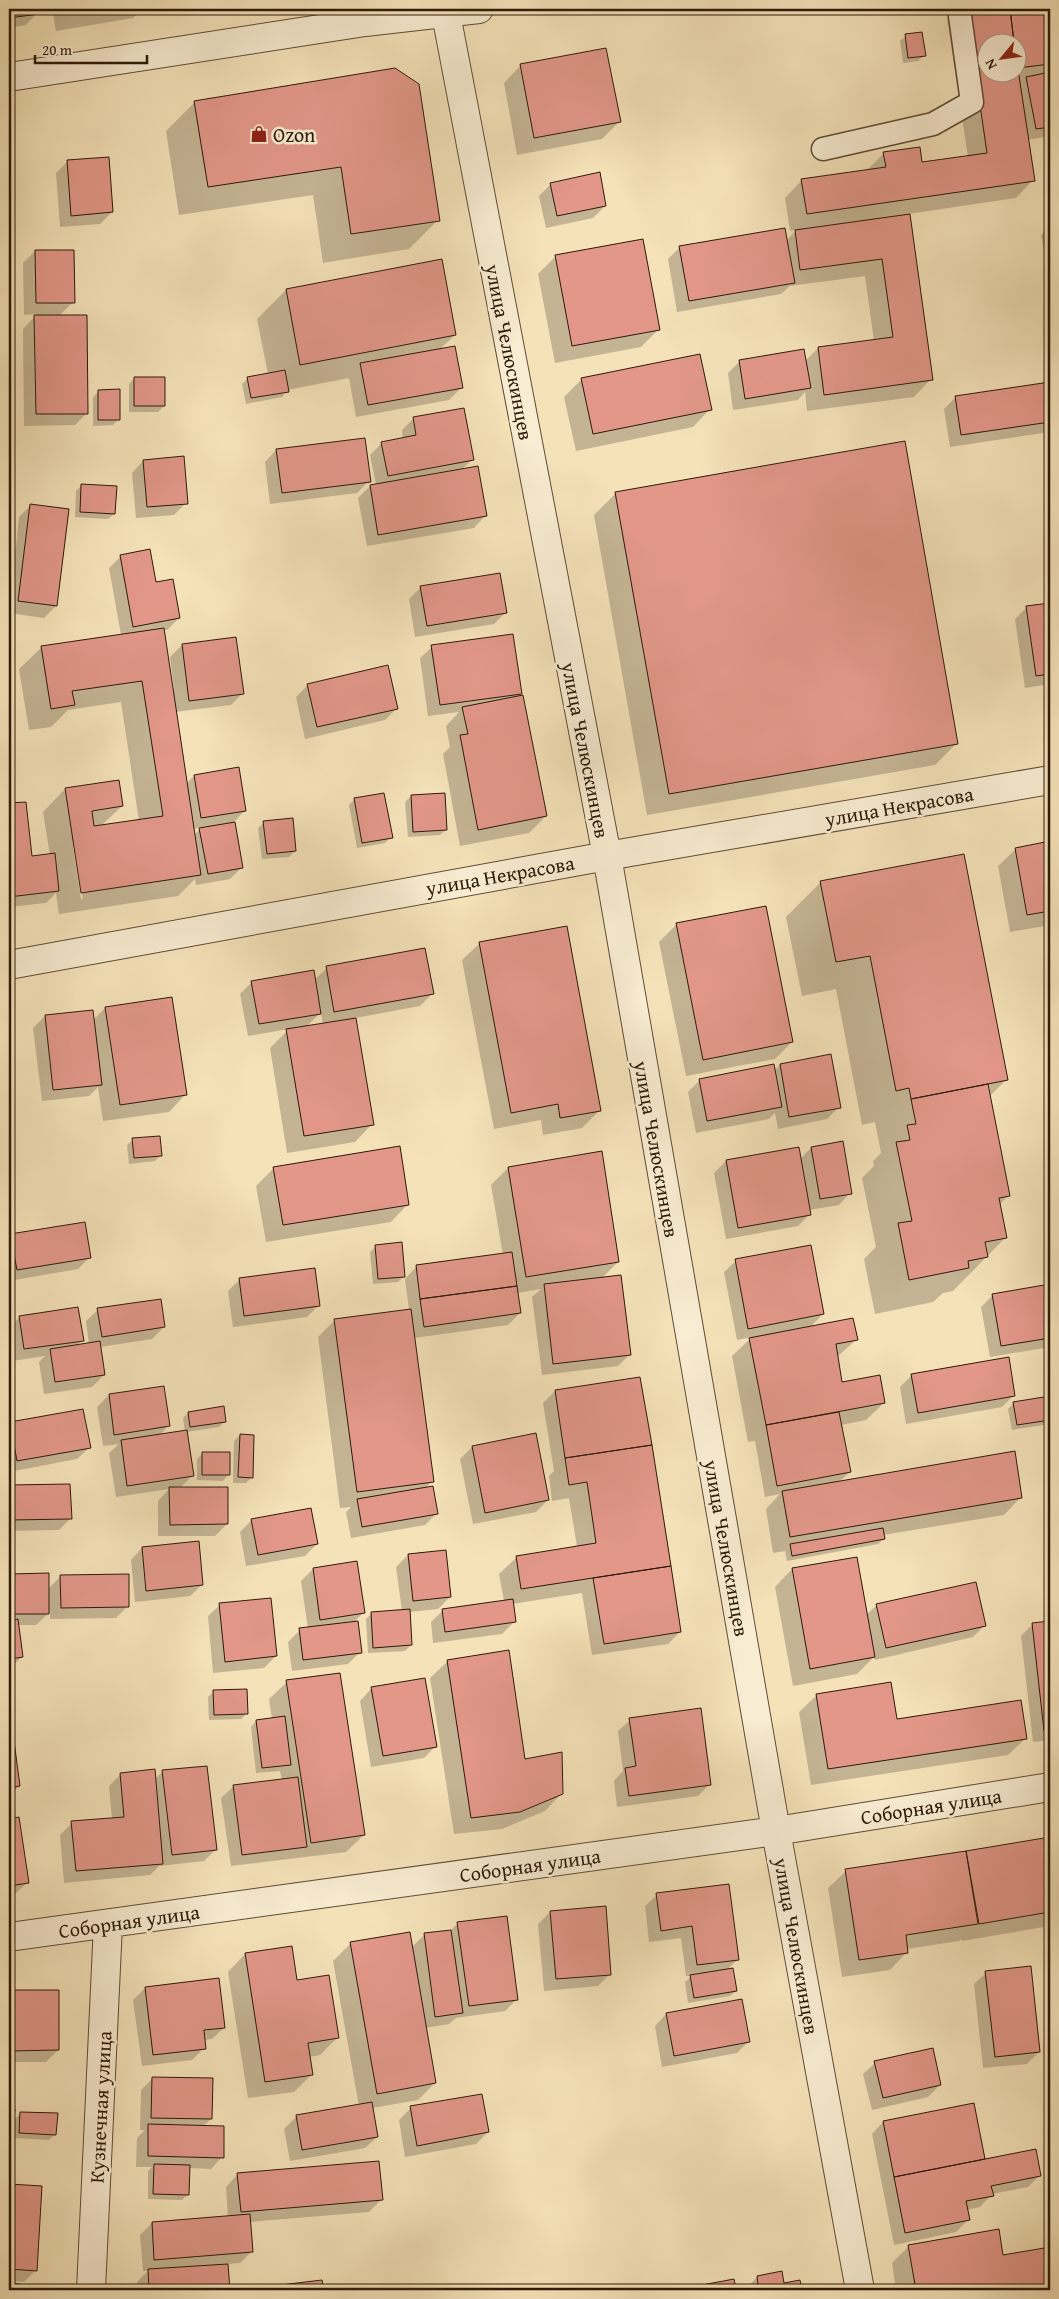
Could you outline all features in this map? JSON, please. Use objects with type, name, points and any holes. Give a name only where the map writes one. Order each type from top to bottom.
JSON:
[{"type":"street","points":[[9,77],[365,22],[445,11],[479,9]]},
{"type":"street","name":"улица Челюскинцев","points":[[445,11],[607,856],[776,1831],[860,2290]]},
{"type":"street","name":"улица Некрасова","points":[[9,965],[607,856],[1050,780]]},
{"type":"street","name":"Соборная улица","points":[[9,1937],[776,1831],[1050,1787]]},
{"type":"street","name":"Кузнечная улица","points":[[91,2290],[108,1924]]},
{"type":"lane","points":[[822,149],[933,124],[972,102],[960,9]]},
{"type":"building","points":[[9,9],[38,9],[39,14],[9,18]]},
{"type":"building","points":[[72,9],[106,9],[73,14]]},
{"type":"building","points":[[966,9],[1010,9],[1013,32],[976,32],[976,78]]},
{"type":"building","points":[[1010,9],[1050,9],[1050,64],[1026,67],[1026,32],[1013,32]]},
{"type":"building","points":[[922,32],[926,56],[908,58],[905,34]]},
{"type":"building","points":[[606,48],[621,122],[534,138],[520,64]]},
{"type":"building","points":[[395,68],[419,84],[440,221],[351,234],[341,167],[208,187],[194,101]]},
{"type":"building","points":[[1050,72],[1050,127],[1036,129],[1026,77]]},
{"type":"building","points":[[977,82],[1020,82],[1035,181],[807,214],[801,179],[886,167],[883,152],[920,147],[922,162],[987,153]]},
{"type":"building","points":[[109,157],[113,212],[71,216],[67,160]]},
{"type":"building","points":[[600,172],[606,206],[557,216],[550,183]]},
{"type":"building","points":[[910,214],[933,380],[824,395],[818,347],[893,337],[882,259],[800,270],[795,230]]},
{"type":"building","points":[[785,228],[795,283],[689,301],[679,246]]},
{"type":"building","points":[[643,239],[660,330],[572,346],[555,255]]},
{"type":"building","points":[[35,250],[74,250],[75,303],[36,303]]},
{"type":"building","points":[[442,259],[456,335],[300,365],[286,289]]},
{"type":"building","points":[[34,315],[87,315],[88,414],[36,414]]},
{"type":"building","points":[[455,346],[463,388],[368,405],[360,363]]},
{"type":"building","points":[[804,349],[811,388],[745,399],[739,360]]},
{"type":"building","points":[[700,354],[712,410],[593,434],[581,378]]},
{"type":"building","points":[[285,370],[289,392],[251,398],[247,377]]},
{"type":"building","points":[[134,377],[165,377],[165,406],[134,406]]},
{"type":"building","points":[[1050,382],[1050,422],[961,435],[955,396]]},
{"type":"building","points":[[120,389],[120,420],[98,420],[98,390]]},
{"type":"building","points":[[464,408],[474,460],[388,476],[381,442],[416,435],[413,417]]},
{"type":"building","points":[[365,438],[371,482],[282,493],[276,449]]},
{"type":"building","points":[[905,441],[958,744],[669,794],[615,492]]},
{"type":"building","points":[[184,456],[188,504],[147,507],[143,460]]},
{"type":"building","points":[[478,466],[487,516],[378,535],[370,485]]},
{"type":"building","points":[[81,484],[117,486],[115,514],[80,512]]},
{"type":"building","points":[[30,504],[69,509],[57,606],[18,601]]},
{"type":"building","points":[[150,549],[156,582],[173,579],[180,618],[133,627],[120,555]]},
{"type":"building","points":[[500,573],[507,613],[427,626],[420,586]]},
{"type":"building","points":[[1050,603],[1050,674],[1036,676],[1026,606]]},
{"type":"building","points":[[164,628],[201,875],[81,893],[65,788],[119,780],[123,806],[92,811],[94,826],[163,816],[142,681],[72,691],[75,705],[51,709],[41,646]]},
{"type":"building","points":[[513,634],[522,694],[440,705],[431,645]]},
{"type":"building","points":[[236,637],[244,694],[189,701],[182,644]]},
{"type":"building","points":[[388,665],[398,709],[317,727],[307,684]]},
{"type":"building","points":[[523,695],[547,816],[478,830],[460,735],[468,734],[462,707]]},
{"type":"building","points":[[239,767],[246,811],[201,818],[194,775]]},
{"type":"building","points":[[384,793],[393,838],[362,843],[354,798]]},
{"type":"building","points":[[445,793],[447,830],[413,832],[411,795]]},
{"type":"building","points":[[26,802],[32,856],[55,853],[59,891],[9,897],[9,803]]},
{"type":"building","points":[[293,818],[296,851],[267,854],[263,821]]},
{"type":"building","points":[[235,822],[243,868],[208,874],[199,828]]},
{"type":"building","points":[[1050,841],[1050,911],[1027,915],[1015,848]]},
{"type":"building","points":[[964,854],[1008,1080],[911,1099],[909,1088],[896,1091],[870,956],[836,962],[820,881]]},
{"type":"building","points":[[766,906],[793,1042],[703,1060],[676,923]]},
{"type":"building","points":[[567,926],[601,1111],[560,1118],[558,1104],[511,1113],[479,942]]},
{"type":"building","points":[[425,948],[434,994],[334,1012],[326,966]]},
{"type":"building","points":[[314,970],[321,1014],[259,1024],[251,981]]},
{"type":"building","points":[[172,997],[187,1095],[120,1105],[105,1007]]},
{"type":"building","points":[[93,1010],[102,1085],[53,1090],[45,1015]]},
{"type":"building","points":[[356,1018],[374,1125],[304,1136],[286,1029]]},
{"type":"building","points":[[831,1054],[841,1108],[789,1117],[780,1064]]},
{"type":"building","points":[[774,1064],[782,1107],[707,1121],[699,1079]]},
{"type":"building","points":[[988,1084],[1010,1196],[999,1198],[1007,1238],[985,1242],[988,1257],[968,1261],[969,1268],[909,1280],[898,1223],[912,1221],[896,1142],[910,1140],[907,1125],[916,1124],[911,1099]]},
{"type":"building","points":[[160,1136],[162,1156],[134,1158],[132,1138]]},
{"type":"building","points":[[843,1141],[852,1194],[820,1199],[811,1147]]},
{"type":"building","points":[[400,1146],[409,1205],[283,1225],[273,1167]]},
{"type":"building","points":[[799,1147],[811,1215],[738,1228],[726,1160]]},
{"type":"building","points":[[602,1151],[619,1262],[526,1277],[508,1167]]},
{"type":"building","points":[[85,1222],[91,1258],[17,1270],[10,1234]]},
{"type":"building","points":[[402,1242],[405,1277],[378,1279],[375,1245]]},
{"type":"building","points":[[811,1245],[824,1314],[748,1329],[735,1259]]},
{"type":"building","points":[[512,1252],[517,1286],[420,1299],[416,1265]]},
{"type":"building","points":[[315,1268],[320,1306],[244,1316],[239,1278]]},
{"type":"building","points":[[621,1275],[631,1355],[553,1364],[544,1284]]},
{"type":"building","points":[[1050,1284],[1050,1338],[1001,1346],[992,1294]]},
{"type":"building","points":[[517,1286],[521,1313],[424,1327],[420,1299]]},
{"type":"building","points":[[161,1299],[165,1327],[102,1337],[97,1308]]},
{"type":"building","points":[[78,1307],[84,1341],[24,1349],[19,1316]]},
{"type":"building","points":[[411,1309],[434,1482],[357,1492],[334,1319]]},
{"type":"building","points":[[853,1318],[858,1340],[836,1344],[842,1382],[880,1375],[885,1403],[766,1425],[749,1338]]},
{"type":"building","points":[[100,1341],[105,1375],[55,1382],[50,1349]]},
{"type":"building","points":[[1009,1357],[1015,1396],[918,1413],[911,1374]]},
{"type":"building","points":[[640,1377],[652,1445],[565,1458],[555,1390]]},
{"type":"building","points":[[164,1386],[170,1426],[114,1435],[109,1394]]},
{"type":"building","points":[[1050,1396],[1050,1420],[1017,1425],[1013,1402]]},
{"type":"building","points":[[224,1406],[226,1422],[190,1427],[188,1412]]},
{"type":"building","points":[[83,1409],[91,1448],[17,1461],[10,1422]]},
{"type":"building","points":[[839,1412],[851,1472],[777,1486],[766,1425]]},
{"type":"building","points":[[187,1430],[194,1476],[127,1486],[121,1440]]},
{"type":"building","points":[[536,1433],[549,1500],[485,1513],[472,1446]]},
{"type":"building","points":[[240,1434],[254,1435],[253,1478],[238,1477]]},
{"type":"building","points":[[652,1445],[671,1566],[521,1589],[516,1556],[596,1543],[587,1482],[569,1485],[565,1458]]},
{"type":"building","points":[[1015,1451],[1022,1498],[790,1537],[782,1491]]},
{"type":"building","points":[[202,1452],[230,1452],[230,1475],[202,1475]]},
{"type":"building","points":[[70,1484],[72,1519],[9,1520],[9,1485]]},
{"type":"building","points":[[433,1486],[438,1514],[362,1527],[357,1499]]},
{"type":"building","points":[[169,1487],[228,1487],[228,1524],[170,1525]]},
{"type":"building","points":[[311,1508],[318,1544],[258,1555],[251,1519]]},
{"type":"building","points":[[883,1528],[885,1539],[792,1556],[790,1544]]},
{"type":"building","points":[[199,1541],[203,1585],[146,1591],[142,1547]]},
{"type":"building","points":[[446,1550],[451,1597],[413,1601],[408,1554]]},
{"type":"building","points":[[857,1557],[875,1657],[810,1669],[792,1568]]},
{"type":"building","points":[[357,1561],[365,1613],[320,1620],[313,1568]]},
{"type":"building","points":[[671,1566],[681,1632],[604,1644],[593,1578]]},
{"type":"building","points":[[49,1573],[49,1614],[9,1614],[9,1574]]},
{"type":"building","points":[[129,1574],[129,1607],[61,1608],[60,1575]]},
{"type":"building","points":[[976,1582],[986,1626],[886,1648],[876,1604]]},
{"type":"building","points":[[271,1598],[277,1656],[225,1662],[219,1603]]},
{"type":"building","points":[[513,1599],[516,1622],[445,1632],[442,1609]]},
{"type":"building","points":[[410,1609],[412,1645],[373,1648],[371,1612]]},
{"type":"building","points":[[18,1619],[23,1657],[9,1659],[9,1621]]},
{"type":"building","points":[[358,1621],[362,1653],[303,1660],[299,1628]]},
{"type":"building","points":[[1050,1621],[1050,1730],[1044,1731],[1032,1623]]},
{"type":"building","points":[[509,1650],[525,1759],[562,1752],[563,1794],[520,1812],[471,1818],[447,1660]]},
{"type":"building","points":[[340,1673],[365,1835],[311,1843],[286,1680]]},
{"type":"building","points":[[425,1678],[437,1747],[383,1756],[371,1687]]},
{"type":"building","points":[[891,1682],[897,1719],[1021,1700],[1027,1739],[828,1769],[816,1694]]},
{"type":"building","points":[[247,1689],[248,1714],[214,1715],[213,1690]]},
{"type":"building","points":[[701,1708],[711,1785],[629,1796],[625,1768],[636,1766],[629,1718]]},
{"type":"building","points":[[285,1716],[291,1765],[262,1768],[256,1720]]},
{"type":"building","points":[[9,1726],[12,1726],[20,1786],[9,1788]]},
{"type":"building","points":[[207,1766],[217,1850],[172,1855],[162,1770]]},
{"type":"building","points":[[155,1769],[163,1864],[76,1871],[71,1821],[124,1817],[120,1773]]},
{"type":"building","points":[[298,1777],[307,1847],[242,1855],[233,1785]]},
{"type":"building","points":[[19,1817],[29,1883],[9,1886],[9,1819]]},
{"type":"building","points":[[1050,1837],[1050,1912],[979,1924],[966,1851]]},
{"type":"building","points":[[966,1851],[978,1924],[906,1935],[908,1953],[859,1960],[845,1869]]},
{"type":"building","points":[[729,1884],[739,1960],[697,1965],[692,1926],[661,1931],[656,1893]]},
{"type":"building","points":[[606,1906],[611,1975],[556,1979],[550,1911]]},
{"type":"building","points":[[507,1916],[518,2000],[469,2006],[457,1922]]},
{"type":"building","points":[[451,1930],[463,2013],[435,2017],[424,1933]]},
{"type":"building","points":[[410,1932],[436,2083],[377,2094],[350,1942]]},
{"type":"building","points":[[292,1946],[297,1980],[329,1975],[339,2038],[308,2043],[313,2075],[265,2082],[245,1953]]},
{"type":"building","points":[[1031,1966],[1040,2052],[995,2057],[985,1971]]},
{"type":"building","points":[[733,1968],[737,1991],[694,1998],[690,1975]]},
{"type":"building","points":[[219,1978],[225,2028],[204,2030],[206,2049],[153,2055],[145,1987]]},
{"type":"building","points":[[9,1990],[59,1990],[59,2050],[9,2051]]},
{"type":"building","points":[[742,1999],[750,2042],[674,2056],[666,2013]]},
{"type":"building","points":[[933,2048],[941,2085],[883,2098],[874,2061]]},
{"type":"building","points":[[152,2077],[213,2078],[212,2119],[151,2118]]},
{"type":"building","points":[[482,2094],[489,2132],[417,2146],[410,2106]]},
{"type":"building","points":[[372,2102],[378,2137],[302,2150],[296,2115]]},
{"type":"building","points":[[974,2103],[985,2159],[894,2177],[883,2121]]},
{"type":"building","points":[[9,2108],[15,2109],[12,2133],[9,2132]]},
{"type":"building","points":[[20,2112],[58,2113],[56,2135],[19,2133]]},
{"type":"building","points":[[148,2124],[224,2126],[224,2158],[148,2156]]},
{"type":"building","points":[[1036,2149],[1041,2176],[991,2186],[994,2196],[966,2201],[970,2220],[905,2233],[894,2177]]},
{"type":"building","points":[[379,2161],[383,2200],[241,2212],[237,2173]]},
{"type":"building","points":[[154,2164],[190,2165],[189,2195],[153,2194]]},
{"type":"building","points":[[9,2184],[42,2186],[37,2271],[9,2269]]},
{"type":"building","points":[[250,2214],[253,2252],[154,2260],[152,2222]]},
{"type":"building","points":[[999,2229],[1003,2255],[1050,2247],[1050,2290],[916,2290],[908,2245]]},
{"type":"building","points":[[228,2264],[230,2290],[149,2290],[148,2269]]},
{"type":"building","points":[[782,2271],[784,2283],[800,2280],[802,2290],[686,2290],[686,2288],[734,2279],[736,2288],[758,2284],[757,2276]]},
{"type":"building","points":[[322,2280],[324,2290],[247,2290],[247,2289]]},
{"type":"building","points":[[9,2283],[36,2286],[36,2290],[9,2290]]},
{"type":"place","name":"Ozon","points":[[259,134]]}]
